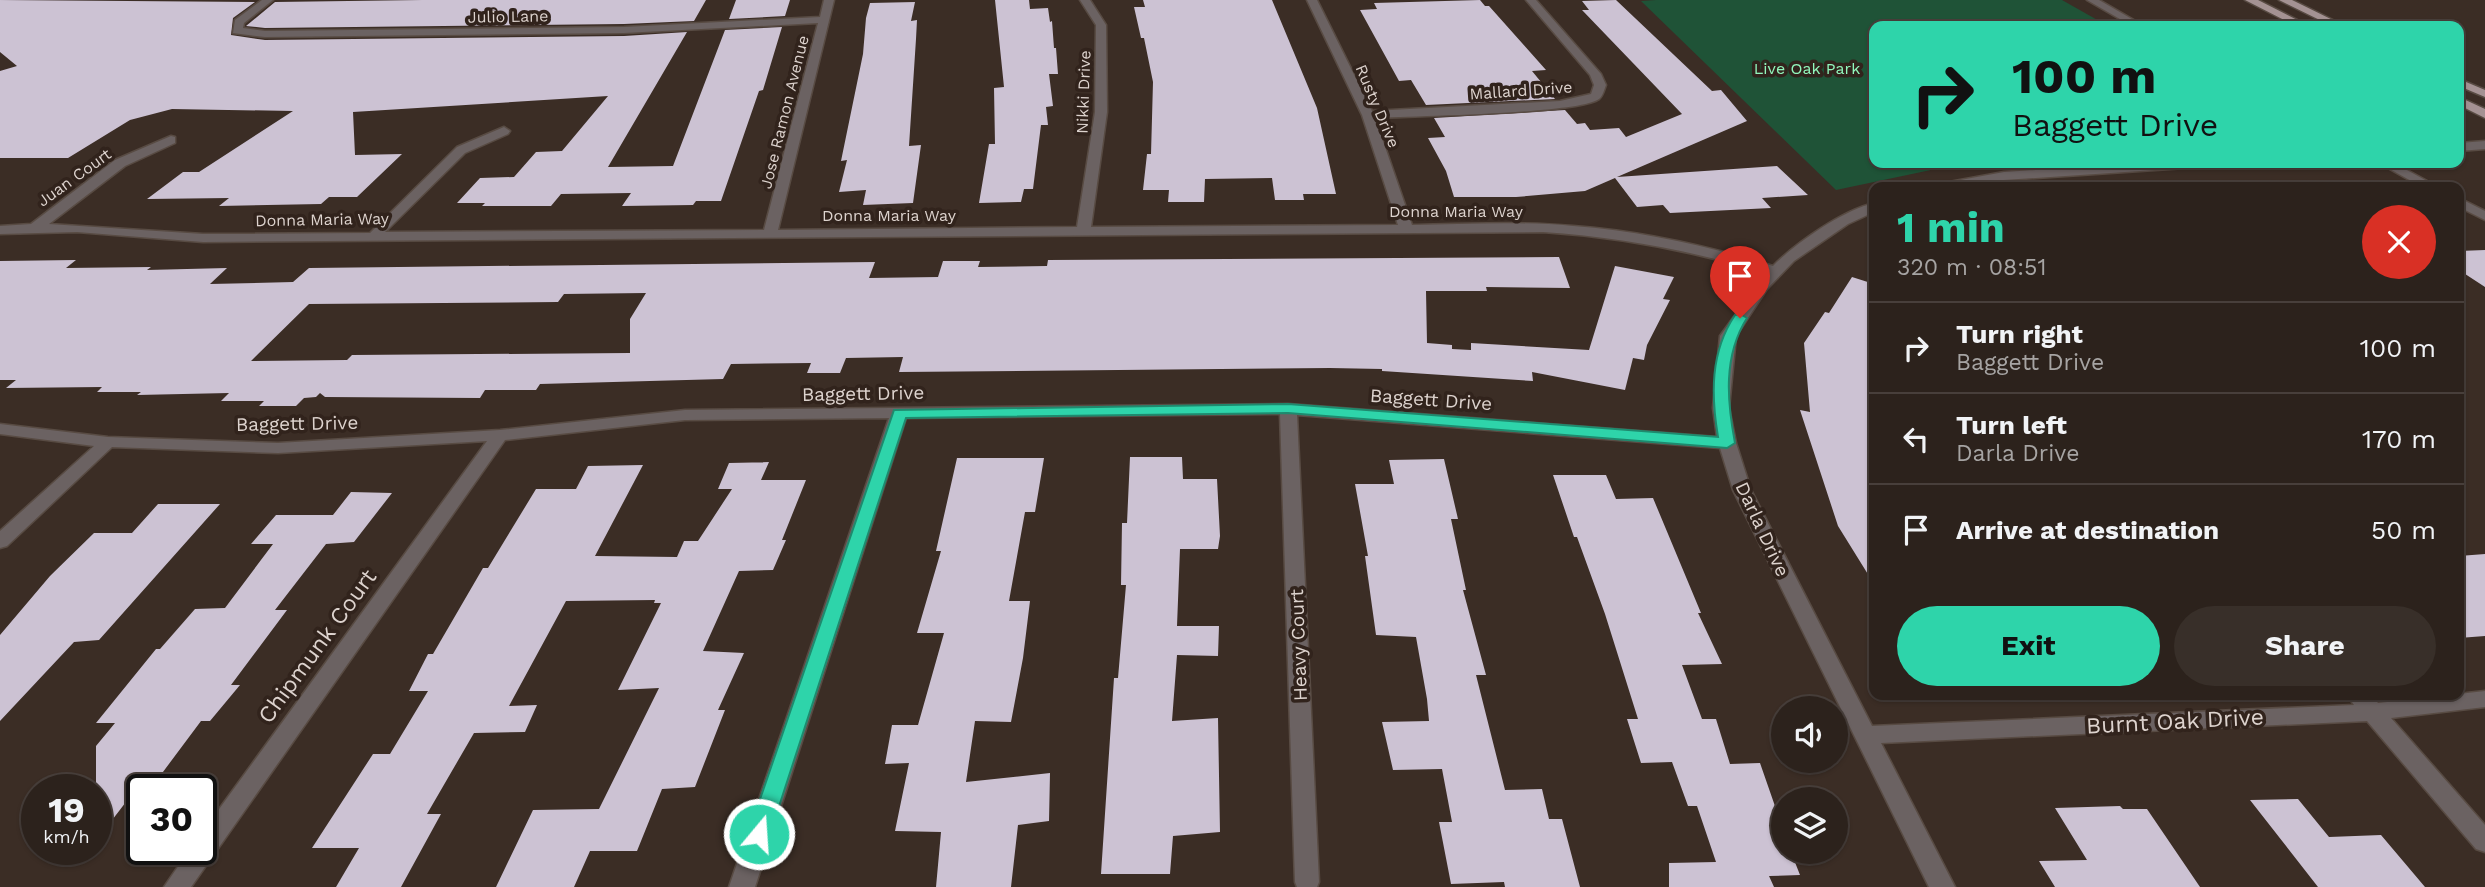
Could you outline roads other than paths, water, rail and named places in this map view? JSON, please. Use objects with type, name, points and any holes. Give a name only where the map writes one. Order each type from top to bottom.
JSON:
[{"type":"main road","points":[[2250,0],[2294,21]]},
{"type":"main road","points":[[2284,0],[2329,21]]},
{"type":"main road","points":[[2464,84],[2485,94]]},
{"type":"main road","points":[[2464,104],[2485,114]]},
{"type":"street","name":"Julio Lane","points":[[268,0],[239,22],[237,31],[265,34],[624,30],[824,20]]},
{"type":"street","name":"Jose Ramon Avenue","points":[[770,232],[829,0]]},
{"type":"street","name":"Nikki Drive","points":[[1083,232],[1101,112],[1101,25],[1085,0]]},
{"type":"street","name":"Rusty Drive","points":[[1312,0],[1368,115],[1406,229]]},
{"type":"street","name":"Mallard Drive","points":[[1368,115],[1560,105],[1596,96],[1600,85],[1595,74],[1531,0]]},
{"type":"street","points":[[2092,0],[2130,21]]},
{"type":"street","points":[[374,236],[461,150],[504,131]]},
{"type":"street","name":"Juan Court","points":[[36,227],[120,163],[171,140]]},
{"type":"street","points":[[2464,147],[2485,145]]},
{"type":"street","points":[[1972,182],[2017,174],[2117,168]]},
{"type":"street","points":[[2395,168],[2421,182]]},
{"type":"street","points":[[2464,205],[2485,216]]},
{"type":"street","name":"Darla Drive","points":[[1869,209],[1843,220],[1774,271],[1728,337],[1721,408],[1727,443],[1742,490],[1942,887]]},
{"type":"street","name":"Donna Maria Way","points":[[0,230],[36,227],[100,228],[203,238],[1543,228],[1606,232],[1692,247],[1774,271]]},
{"type":"street","name":"Baggett Drive","points":[[0,429],[108,442],[278,448],[500,435],[685,415],[1288,409],[1727,443]]},
{"type":"street","name":"Heavy Court","points":[[1288,409],[1307,882]]},
{"type":"street","points":[[742,887],[899,413]]},
{"type":"street","name":"Chipmunk Court","points":[[177,887],[500,435]]},
{"type":"street","points":[[0,542],[108,442]]},
{"type":"street","name":"Burnt Oak Drive","points":[[1865,735],[2374,712],[2485,699]]},
{"type":"street","points":[[2363,700],[2485,842]]},
{"type":"park label","name":"Live Oak Park","points":[[1807,68]]}]
